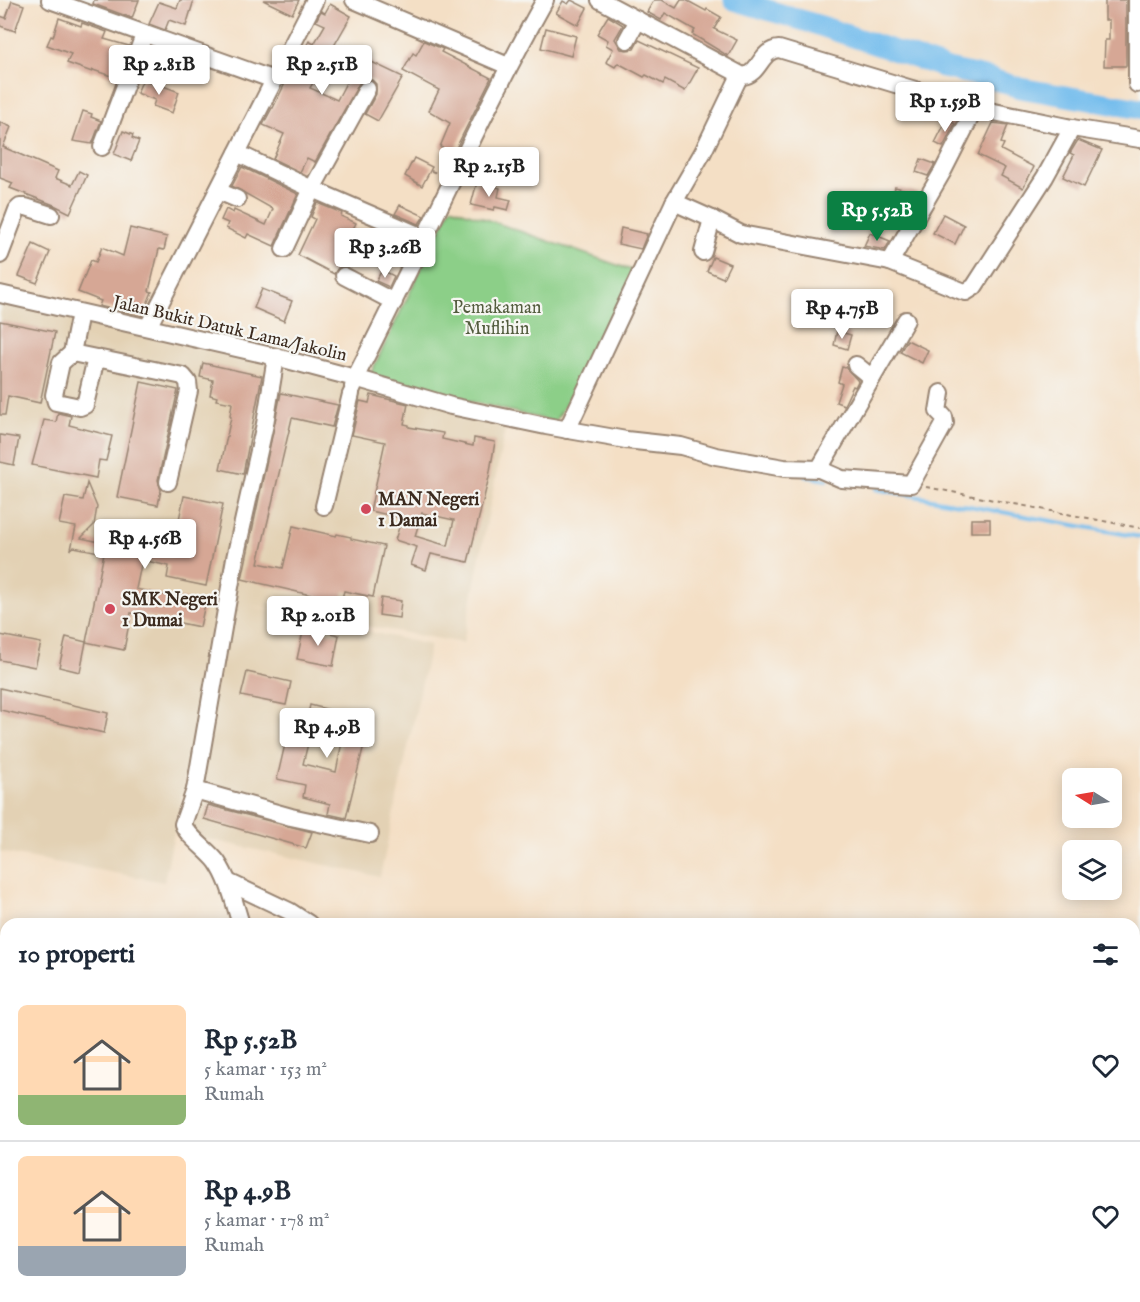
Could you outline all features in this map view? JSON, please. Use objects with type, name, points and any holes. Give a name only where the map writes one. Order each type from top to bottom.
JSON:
[{"type":"street","points":[[50,0],[274,80]]},
{"type":"street","points":[[148,327],[315,0]]},
{"type":"street","points":[[354,0],[508,66]]},
{"type":"street","name":"Jalan Bukit Datuk Lama/Jakolin","points":[[0,294],[276,357],[353,386],[508,66],[545,0]]},
{"type":"street","points":[[600,0],[740,75],[749,75],[769,51],[779,49],[975,108],[1140,140]]},
{"type":"street","points":[[1137,0],[1137,84]]},
{"type":"street","points":[[627,40],[638,21]]},
{"type":"street","points":[[102,147],[144,35]]},
{"type":"street","points":[[169,67],[178,47]]},
{"type":"street","points":[[567,430],[674,202],[703,152],[740,75]]},
{"type":"street","points":[[284,249],[312,189],[367,89]]},
{"type":"street","points":[[890,262],[943,171],[975,108]]},
{"type":"street","points":[[674,202],[741,234],[890,262],[962,291],[971,291],[1045,177],[1072,128]]},
{"type":"street","points":[[237,153],[312,189],[425,238]]},
{"type":"street","points":[[218,191],[237,200]]},
{"type":"street","points":[[0,255],[20,207],[51,215]]},
{"type":"street","points":[[703,252],[712,219]]},
{"type":"street","points":[[379,246],[414,262]]},
{"type":"street","points":[[344,276],[394,302]]},
{"type":"street","points":[[80,313],[72,353],[61,363],[54,399],[59,403],[85,405],[96,358]]},
{"type":"street","points":[[819,469],[906,320]]},
{"type":"street","points":[[72,353],[183,376],[188,382],[189,391],[168,482]]},
{"type":"street","points":[[239,918],[228,882],[213,858],[183,825],[195,790],[233,568],[265,424],[276,357]]},
{"type":"street","points":[[856,365],[872,378]]},
{"type":"street","points":[[324,506],[353,386],[567,430],[681,446],[716,456],[784,468],[819,469],[842,479],[911,484],[945,423],[944,417],[938,411],[941,393]]},
{"type":"street","points":[[195,790],[291,817],[370,834]]},
{"type":"street","points":[[228,882],[300,918]]},
{"type":"path","points":[[911,484],[1140,528]]},
{"type":"shaded area","points":[[0,303],[507,419],[463,643],[248,605],[430,645],[380,877],[180,833],[260,416],[164,882],[0,852]]},
{"type":"green space","name":"Pemakaman Muflihin","points":[[451,207],[637,272],[602,346],[555,422],[369,377]]},
{"type":"building","points":[[94,0],[139,0],[132,18],[93,4]]},
{"type":"building","points":[[180,0],[194,0],[186,26],[169,20],[165,30],[149,24],[159,2],[177,8]]},
{"type":"building","points":[[263,0],[299,0],[292,14]]},
{"type":"building","points":[[571,0],[587,8],[578,25],[556,13],[563,1],[568,4]]},
{"type":"building","points":[[654,0],[662,0],[676,8],[681,0],[686,0],[721,17],[714,29],[737,40],[728,56],[692,34],[695,30],[665,13],[661,20],[647,12]]},
{"type":"building","points":[[1105,0],[1126,0],[1126,66],[1104,66],[1105,40],[1109,40],[1109,20],[1105,20]]},
{"type":"building","points":[[12,1],[24,5],[15,31],[0,26],[0,16],[6,18]]},
{"type":"building","points":[[330,4],[351,16],[310,88],[337,100],[357,55],[403,77],[378,121],[365,114],[376,94],[376,84],[372,80],[361,80],[315,162],[307,158],[300,172],[273,159],[284,134],[263,125],[295,63],[297,64],[309,41],[314,44],[325,25],[316,21],[321,11],[325,13]]},
{"type":"building","points":[[608,16],[623,25],[615,39],[621,49],[634,49],[639,40],[698,68],[685,91],[665,80],[663,84],[618,63],[615,67],[606,62],[613,49],[606,45],[608,40],[597,34]]},
{"type":"building","points":[[59,18],[107,32],[104,39],[129,46],[117,78],[67,63],[71,54],[47,45],[51,36],[53,37]]},
{"type":"building","points":[[546,28],[576,36],[571,56],[541,48]]},
{"type":"building","points":[[424,41],[443,49],[441,52],[491,78],[454,152],[440,147],[450,123],[429,111],[439,90],[403,71],[413,53],[416,55]]},
{"type":"building","points":[[143,79],[162,88],[163,86],[179,92],[172,113],[153,106],[155,100],[137,93]]},
{"type":"building","points":[[83,111],[101,121],[92,144],[73,141]]},
{"type":"building","points":[[947,119],[955,124],[943,147],[935,143]]},
{"type":"building","points":[[0,122],[11,127],[3,147],[58,171],[55,178],[72,185],[79,171],[87,175],[70,213],[10,188],[13,183],[0,178]]},
{"type":"building","points":[[993,123],[1008,125],[1001,143],[1004,144],[1001,150],[1034,167],[1023,188],[1001,176],[1005,168],[978,155]]},
{"type":"building","points":[[123,131],[133,135],[132,138],[139,141],[131,161],[114,154]]},
{"type":"building","points":[[1078,140],[1102,150],[1084,187],[1063,177],[1074,155],[1070,153]]},
{"type":"building","points":[[414,158],[432,167],[422,186],[405,176]]},
{"type":"building","points":[[921,159],[935,164],[928,176],[916,172]]},
{"type":"building","points":[[242,167],[298,194],[274,246],[248,234],[246,238],[226,228],[228,223],[221,220],[226,209],[233,213],[234,210],[266,225],[273,209],[232,186]]},
{"type":"building","points":[[477,182],[500,188],[498,197],[511,200],[508,210],[495,207],[494,210],[471,205]]},
{"type":"building","points":[[895,187],[918,193],[909,209],[905,208],[901,222],[887,219]]},
{"type":"building","points":[[317,203],[342,213],[341,216],[356,223],[352,231],[361,235],[345,266],[338,268],[334,274],[298,255],[315,219],[311,217]]},
{"type":"building","points":[[400,205],[424,216],[419,224],[395,214]]},
{"type":"building","points":[[943,214],[964,225],[955,244],[933,233]]},
{"type":"building","points":[[130,228],[167,237],[164,250],[159,249],[149,291],[152,292],[142,316],[99,306],[101,301],[78,292],[91,260],[96,262],[102,247],[123,256]]},
{"type":"building","points":[[621,228],[647,234],[641,249],[618,244]]},
{"type":"building","points":[[387,233],[410,243],[408,248],[385,237]]},
{"type":"building","points":[[870,233],[890,241],[885,250],[864,246]]},
{"type":"building","points":[[33,244],[50,252],[37,283],[19,276]]},
{"type":"building","points":[[713,257],[730,264],[723,278],[707,271]]},
{"type":"building","points":[[382,270],[394,276],[389,287],[376,281]]},
{"type":"building","points":[[262,289],[292,301],[284,321],[254,308]]},
{"type":"building","points":[[0,321],[55,332],[40,403],[8,396],[5,415],[0,415]]},
{"type":"building","points":[[837,331],[851,335],[847,349],[834,345]]},
{"type":"building","points":[[907,340],[928,350],[922,363],[900,352]]},
{"type":"building","points":[[203,363],[262,376],[243,474],[220,469],[232,403],[216,400],[217,397],[210,395],[213,380],[200,377]]},
{"type":"building","points":[[842,367],[846,368],[858,381],[844,405],[836,402],[842,384],[838,382]]},
{"type":"building","points":[[141,382],[178,390],[158,480],[161,490],[158,505],[117,497]]},
{"type":"building","points":[[281,393],[338,405],[332,427],[292,418],[258,563],[283,568],[293,526],[384,546],[373,597],[344,591],[341,602],[242,579]]},
{"type":"building","points":[[371,395],[408,404],[404,424],[443,433],[442,439],[473,446],[474,438],[495,442],[489,477],[468,562],[431,554],[426,570],[411,565],[417,547],[395,540],[402,518],[370,511],[385,442],[352,435],[360,401],[369,403]],"holes":[[[422,513],[454,520],[448,546],[415,536]]]},
{"type":"building","points":[[58,413],[71,416],[69,425],[112,436],[106,461],[99,460],[96,478],[32,465],[44,420],[56,422]]},
{"type":"building","points":[[0,435],[19,438],[14,465],[0,462]]},
{"type":"building","points":[[87,483],[97,507],[94,525],[81,538],[171,557],[184,496],[223,504],[206,586],[167,578],[169,566],[142,560],[136,589],[205,604],[200,627],[131,613],[124,650],[86,642],[104,553],[74,547],[71,549],[76,527],[59,524],[65,497],[83,500]]},
{"type":"building","points":[[971,519],[990,519],[990,532],[971,532]]},
{"type":"building","points":[[381,598],[401,601],[399,618],[379,615]]},
{"type":"building","points":[[304,627],[339,635],[333,666],[297,659]]},
{"type":"building","points":[[0,635],[41,643],[35,667],[0,660]]},
{"type":"building","points":[[66,637],[86,642],[80,672],[59,667]]},
{"type":"building","points":[[247,672],[291,682],[286,705],[241,696]]},
{"type":"building","points":[[0,688],[108,713],[104,733],[0,710]]},
{"type":"building","points":[[310,705],[370,720],[346,818],[328,814],[330,804],[303,797],[305,785],[277,779],[288,731],[310,735],[303,764],[336,772],[343,737],[305,728]]},
{"type":"building","points":[[208,805],[312,832],[306,848],[204,819]]},
{"type":"waterway","points":[[734,0],[818,25],[948,69],[1020,88],[1140,109]]},
{"type":"waterway","points":[[805,476],[827,480]]},
{"type":"waterway","points":[[876,489],[1140,537]]},
{"type":"place","name":"MAN Negeri 1 Damai","points":[[366,509]]},
{"type":"place","name":"SMK Negeri 1 Dumai","points":[[110,609]]}]
